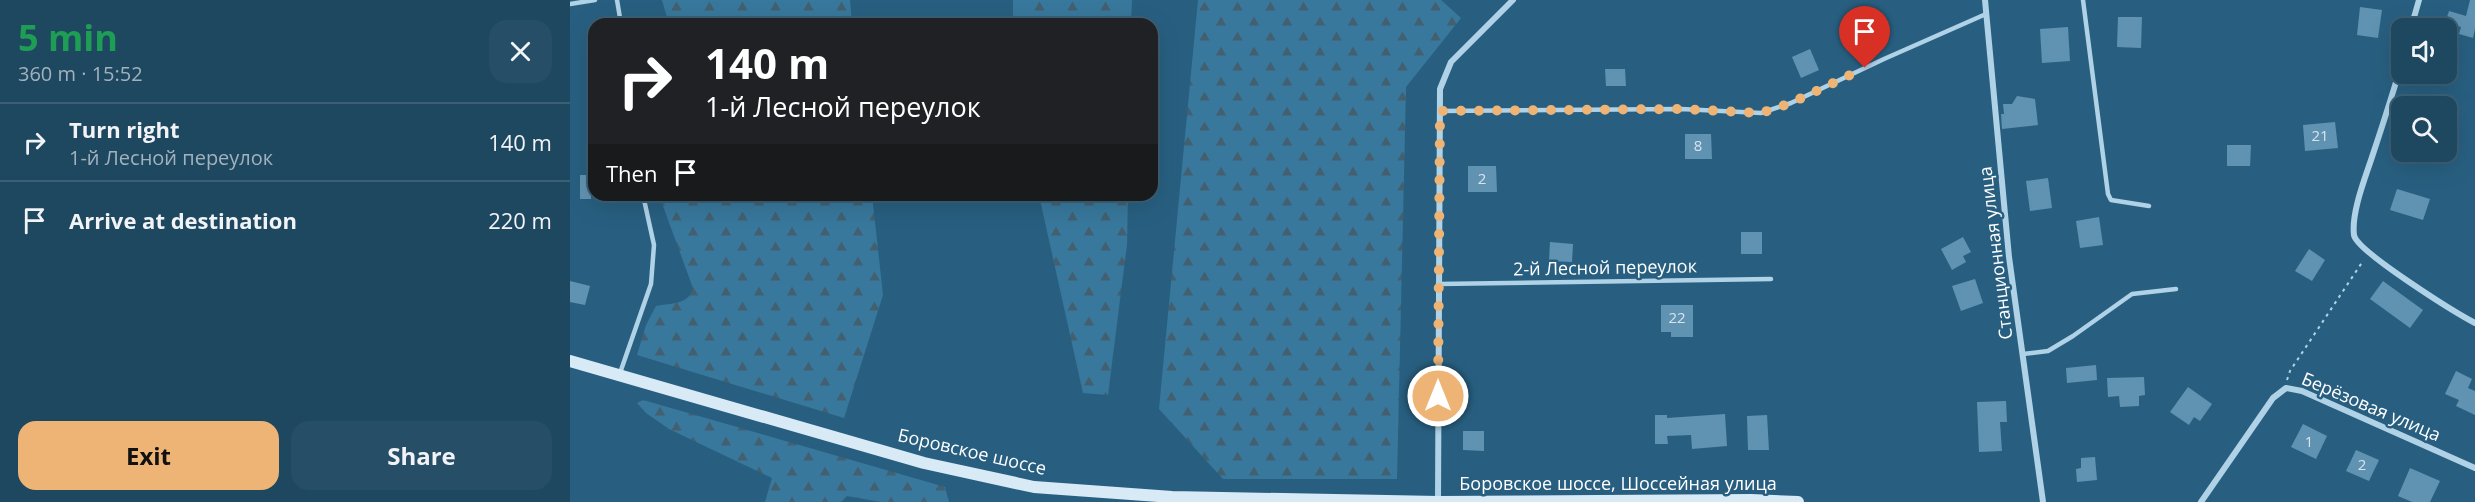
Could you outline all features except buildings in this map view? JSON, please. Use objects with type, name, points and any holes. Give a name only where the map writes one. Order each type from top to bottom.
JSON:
[{"type":"main road","name":"Боровское шоссе","points":[[570,361],[924,463],[1034,487],[1172,496],[1438,502]]},
{"type":"main road","name":"Боровское шоссе, Шоссейная улица","points":[[1438,502],[1751,500],[1798,502]]},
{"type":"street","points":[[1438,502],[1440,89],[1451,62],[1513,0]]},
{"type":"street","name":"Станционная улица","points":[[1985,0],[2010,257],[2043,502]]},
{"type":"street","points":[[2414,18],[2419,0]]},
{"type":"street","points":[[2395,84],[2359,196],[2354,235],[2357,243],[2369,253],[2442,306],[2475,323]]},
{"type":"street","name":"Берёзовая улица","points":[[2201,502],[2273,398],[2286,388],[2302,391],[2475,468]]},
{"type":"lane","points":[[570,4],[595,0]]},
{"type":"lane","points":[[617,0],[620,18]]},
{"type":"lane","points":[[2083,0],[2108,194],[2111,200],[2149,206]]},
{"type":"lane","points":[[1440,111],[1716,110],[1761,113],[1776,109],[1986,14]]},
{"type":"lane","points":[[617,375],[651,284],[654,245],[645,201]]},
{"type":"lane","name":"2-й Лесной переулок","points":[[1438,284],[1771,279]]},
{"type":"lane","points":[[2023,354],[2048,351],[2132,294],[2176,289]]},
{"type":"path","points":[[2286,388],[2290,371],[2369,253]]},
{"type":"green space","points":[[662,0],[850,0],[852,18],[667,18]]},
{"type":"green space","points":[[1013,0],[1132,0],[1131,18],[1013,18]]},
{"type":"green space","points":[[1198,0],[1441,0],[1461,18],[1406,87],[1397,479],[1223,479],[1159,409]]},
{"type":"green space","points":[[661,201],[873,201],[883,295],[844,418],[637,355],[646,325],[656,306],[688,298],[693,288]]},
{"type":"green space","points":[[1040,201],[1128,201],[1127,244],[1108,395],[1083,393]]},
{"type":"green space","points":[[643,400],[945,487],[949,502],[881,502],[847,496],[841,502],[765,502],[772,478],[669,429],[646,413],[637,403]]},
{"type":"route","points":[[1438,396],[1440,111],[1681,109],[1761,113],[1791,103],[1865,68]]}]
